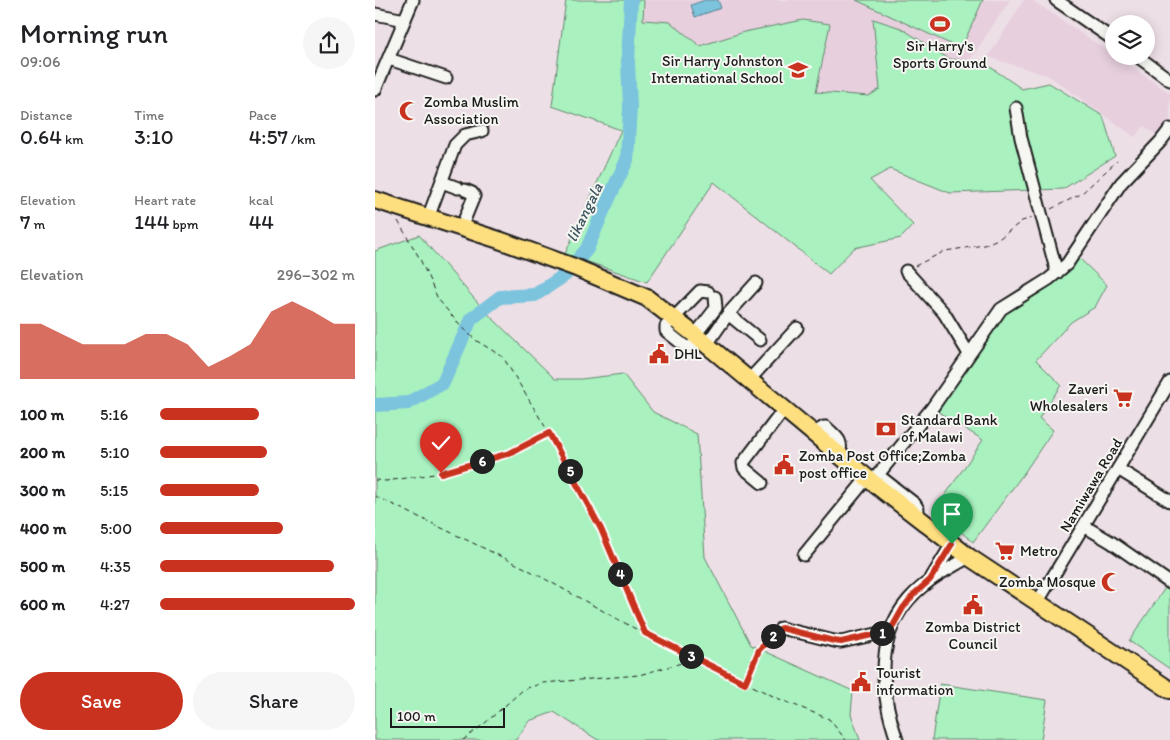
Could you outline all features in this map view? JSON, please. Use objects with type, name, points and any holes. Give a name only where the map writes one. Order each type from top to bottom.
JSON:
[{"type":"highway","points":[[375,200],[535,252],[647,298],[673,316],[839,455],[873,479],[915,516],[969,557],[1170,690]]},
{"type":"street","points":[[375,90],[413,0]]},
{"type":"street","points":[[1056,0],[1105,34]]},
{"type":"street","points":[[375,14],[405,20]]},
{"type":"street","points":[[389,59],[446,78]]},
{"type":"street","points":[[1149,65],[1170,80]]},
{"type":"street","points":[[1016,108],[1021,138],[1057,273]]},
{"type":"street","points":[[805,555],[873,479],[932,408],[1001,309],[1057,273],[1073,257],[1121,183],[1170,129]]},
{"type":"street","points":[[429,218],[450,157],[459,139],[465,135],[482,131]]},
{"type":"street","points":[[442,182],[472,192],[474,196],[461,228]]},
{"type":"street","points":[[906,270],[944,313],[969,354]]},
{"type":"street","points":[[701,339],[728,314],[756,283]]},
{"type":"street","points":[[673,316],[700,291],[712,295],[716,308],[701,339]]},
{"type":"street","points":[[728,314],[760,340]]},
{"type":"street","points":[[750,379],[797,328]]},
{"type":"street","name":"Namiwawa Road","points":[[1037,603],[1170,382]]},
{"type":"street","points":[[762,483],[744,468],[743,463],[785,408]]},
{"type":"street","points":[[1118,469],[1170,501]]},
{"type":"street","points":[[1084,526],[1111,542],[1170,583]]},
{"type":"street","points":[[930,580],[952,544]]},
{"type":"street","points":[[897,740],[886,704],[884,684],[884,662],[890,631],[903,608],[914,594],[930,580],[969,557]]},
{"type":"street","points":[[781,628],[841,642],[890,631]]},
{"type":"path","points":[[906,270],[945,251],[984,245],[1000,238],[1022,222],[1081,194],[1117,162]]},
{"type":"path","points":[[391,205],[420,259],[438,299],[462,328],[477,341],[503,357],[549,433],[601,529],[645,633]]},
{"type":"path","points":[[375,480],[386,481],[441,473],[510,453],[549,433]]},
{"type":"path","points":[[375,496],[525,568],[696,659],[777,698],[829,719],[846,740]]},
{"type":"path","points":[[745,683],[759,650],[781,628]]},
{"type":"path","points":[[463,740],[524,689],[543,683],[639,675],[696,659]]},
{"type":"shaded area","name":"Sir Harry Johnston International School","points":[[637,0],[1010,0],[932,114],[633,84]]},
{"type":"shaded area","points":[[1024,0],[1032,0],[1105,49],[1105,65],[1128,65],[1170,93],[1170,119],[1158,136],[1144,126],[1135,137],[1049,76],[988,57]]},
{"type":"green space","points":[[566,0],[644,0],[643,20],[670,22],[700,46],[744,32],[803,20],[830,24],[816,92],[869,96],[880,89],[873,19],[901,28],[949,59],[983,62],[1022,89],[1049,83],[1103,116],[1115,156],[1063,189],[950,193],[890,169],[870,180],[913,225],[901,238],[854,248],[829,274],[714,182],[647,282],[565,254],[621,130],[552,106]]},
{"type":"green space","name":"Sir Harry's Sports Ground","points":[[856,0],[983,0],[961,49]]},
{"type":"green space","points":[[419,235],[485,311],[555,379],[581,379],[623,374],[653,412],[697,434],[705,557],[751,645],[853,691],[851,714],[860,740],[598,740],[554,712],[529,721],[516,740],[375,740],[375,251]]},
{"type":"green space","points":[[1078,257],[1107,285],[1095,307],[1071,322],[1036,360],[1061,385],[1039,418],[1053,430],[973,542],[935,510],[983,440],[932,408],[1000,306]]},
{"type":"green space","points":[[1165,588],[1170,591],[1170,669],[1129,641]]},
{"type":"green space","points":[[940,684],[1047,700],[1041,740],[932,740]]},
{"type":"water","points":[[705,0],[718,0],[721,8],[695,17],[691,5]]},
{"type":"waterway","name":"likangala","points":[[375,405],[408,403],[443,383],[471,319],[500,297],[535,295],[565,275],[587,249],[627,160],[630,107],[628,62],[631,0]]},
{"type":"place","name":"Sir Harry's Sports Ground","points":[[940,24]]},
{"type":"place","name":"Sir Harry Johnston International School","points":[[798,70]]},
{"type":"place","name":"Zomba Muslim Association","points":[[409,111]]},
{"type":"place","name":"DHL","points":[[659,354]]},
{"type":"place","name":"Zaveri Wholesalers","points":[[1123,398]]},
{"type":"place","name":"Standard Bank of Malawi","points":[[886,429]]},
{"type":"place","name":"Zomba Post Office;Zomba post office","points":[[784,465]]},
{"type":"place","name":"Metro","points":[[1005,551]]},
{"type":"place","name":"Zomba Mosque","points":[[1111,582]]},
{"type":"place","name":"Zomba District Council","points":[[973,605]]},
{"type":"place","name":"Tourist information","points":[[861,682]]},
{"type":"route","points":[[441,473],[510,453],[549,433],[601,529],[645,633],[745,683],[759,650],[781,628],[841,642],[890,631],[903,608],[914,594],[930,580],[952,544]]}]
